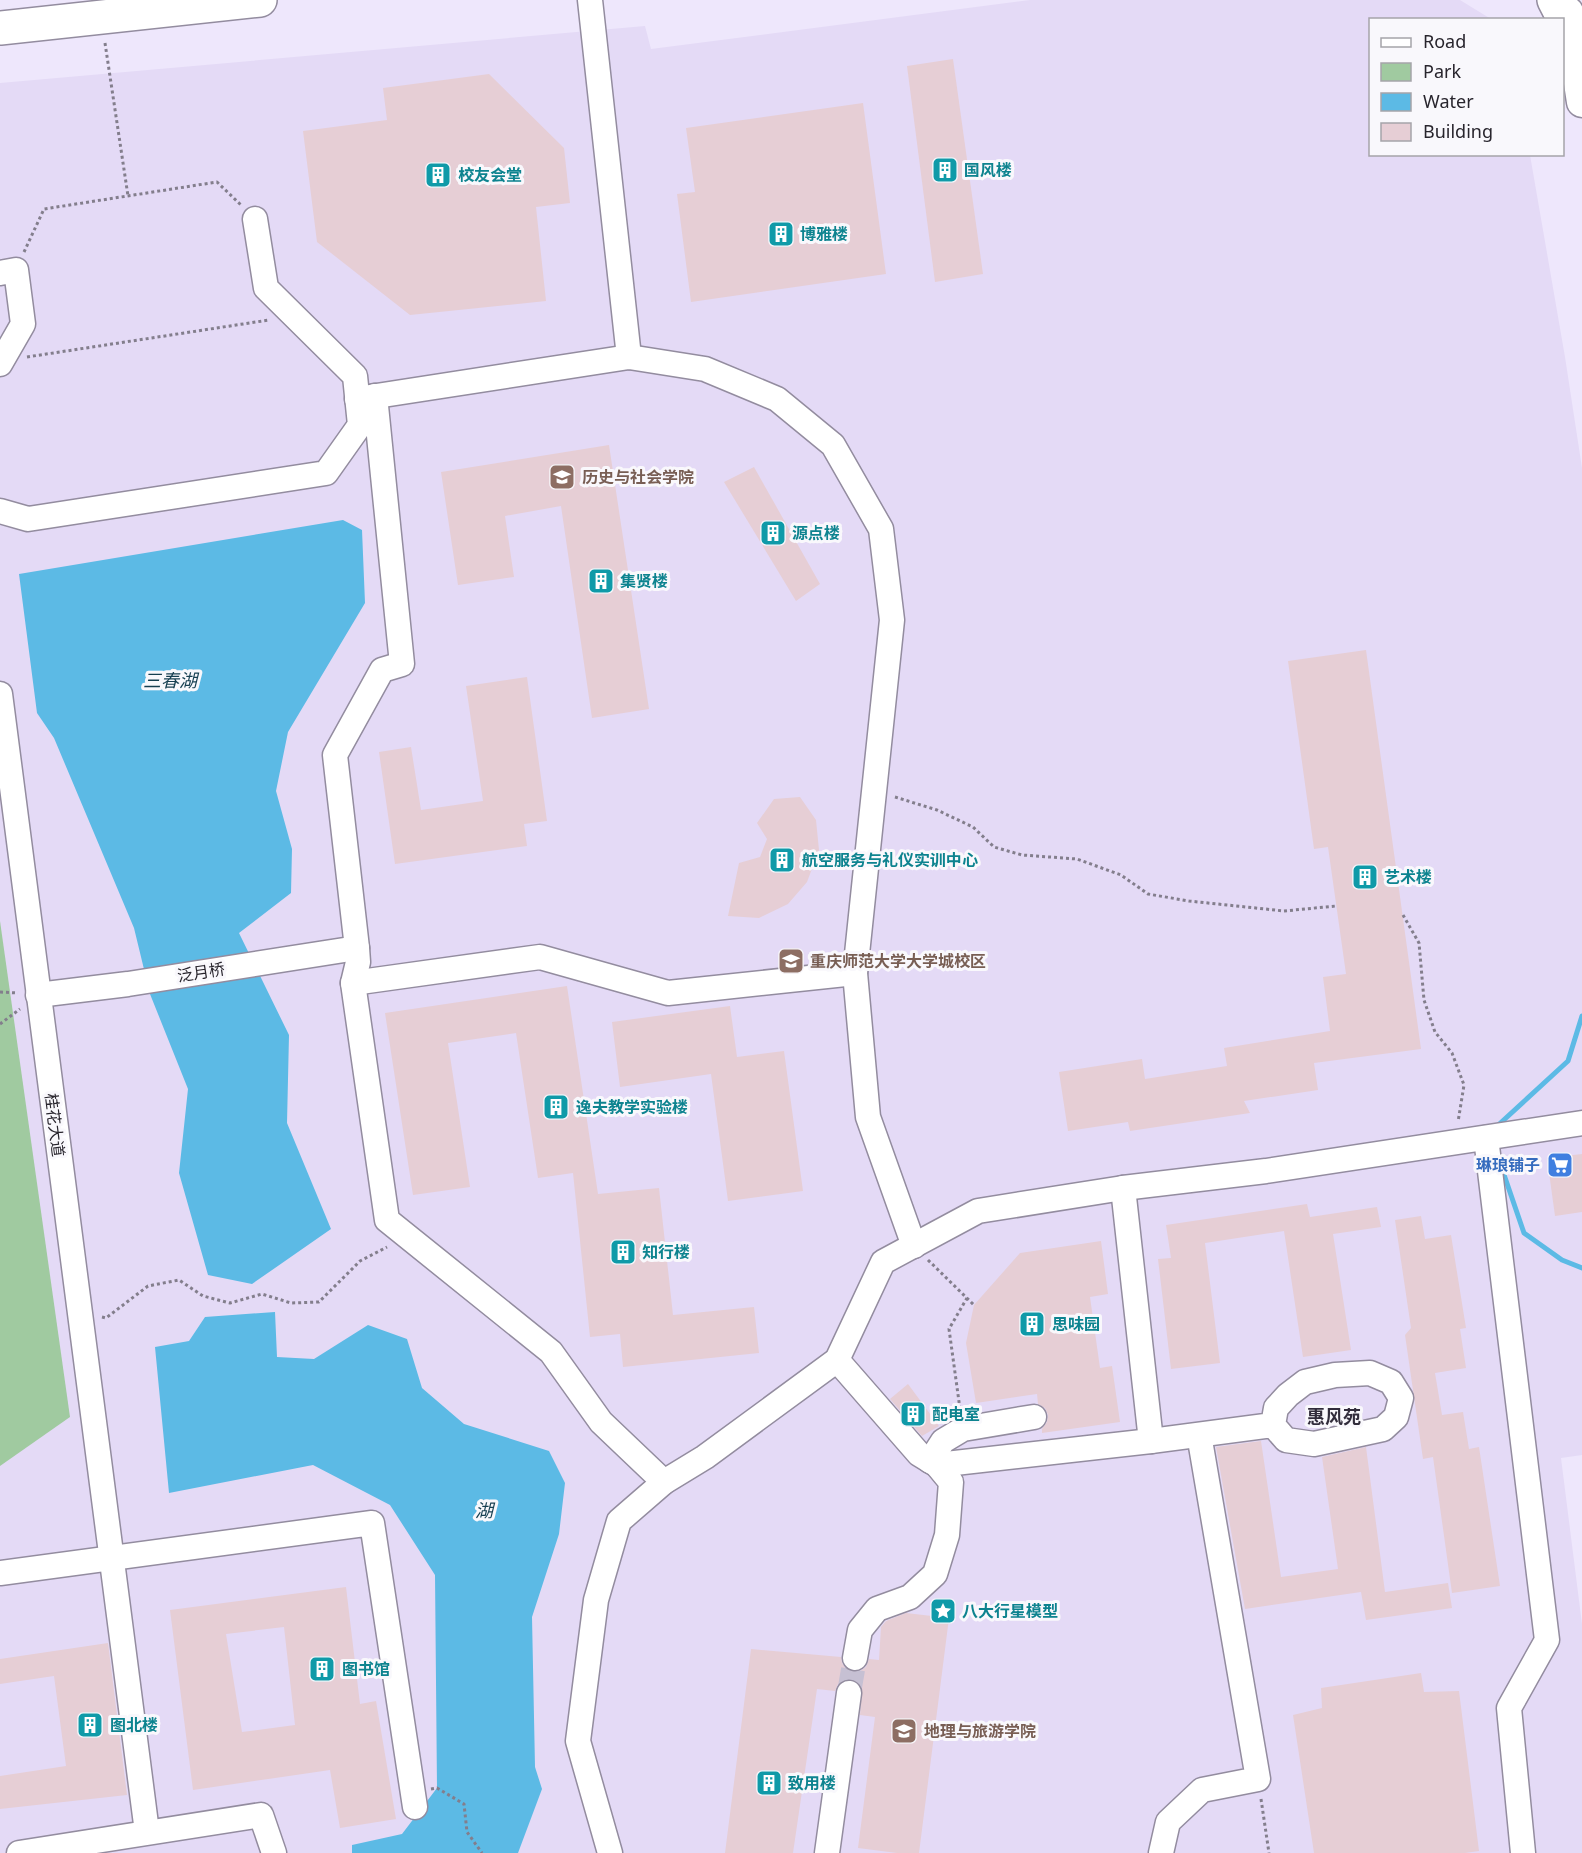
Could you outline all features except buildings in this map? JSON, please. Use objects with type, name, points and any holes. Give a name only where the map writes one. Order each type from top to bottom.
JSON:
[{"type":"highway","points":[[0,28],[260,0]]},
{"type":"highway","points":[[1554,0],[1563,18]]},
{"type":"highway","points":[[1564,19],[1572,35]]},
{"type":"main road","points":[[1566,0],[1582,102]]},
{"type":"street","points":[[590,0],[629,357]]},
{"type":"street","points":[[255,219],[266,288],[355,376],[366,398],[402,664],[382,670],[335,755],[357,948],[358,962],[353,983],[387,1220],[551,1352],[602,1422],[664,1482]]},
{"type":"street","points":[[1,363],[23,324],[8,272]]},
{"type":"street","points":[[366,398],[629,357],[705,369],[777,399],[833,445],[881,529],[892,620],[855,973],[868,1117],[914,1246]]},
{"type":"street","points":[[0,511],[28,519],[326,473],[360,425],[366,398]]},
{"type":"street","name":"桂花大道","points":[[0,694],[147,1833]]},
{"type":"street","name":"泛月桥","points":[[38,995],[128,984],[357,948]]},
{"type":"street","points":[[353,983],[540,957],[668,993],[855,973]]},
{"type":"street","points":[[610,1853],[578,1741],[596,1600],[620,1521],[664,1482],[705,1457],[837,1360],[883,1262],[978,1211],[1123,1188],[1266,1171],[1582,1123]]},
{"type":"street","points":[[1486,1138],[1547,1640],[1509,1708],[1523,1853]]},
{"type":"street","points":[[1123,1188],[1151,1441]]},
{"type":"street","points":[[837,1360],[919,1454],[933,1463],[951,1482],[947,1535],[935,1574],[910,1597],[877,1609],[860,1630],[855,1658]]},
{"type":"street","points":[[1370,1373],[1391,1382],[1401,1398],[1396,1417],[1383,1429],[1314,1444],[1286,1440],[1273,1425],[1276,1408],[1288,1395],[1305,1383],[1335,1375],[1370,1373]]},
{"type":"street","points":[[933,1463],[944,1441],[963,1429],[1034,1417]]},
{"type":"street","points":[[933,1463],[1151,1441],[1273,1425]]},
{"type":"street","points":[[1161,1853],[1168,1822],[1202,1791],[1258,1779],[1201,1446]]},
{"type":"street","points":[[0,1573],[372,1523],[415,1807]]},
{"type":"street","points":[[826,1853],[849,1693]]},
{"type":"street","points":[[19,1853],[261,1815],[274,1853]]},
{"type":"path","points":[[101,17],[128,196]]},
{"type":"path","points":[[8,272],[44,209],[217,182],[255,219]]},
{"type":"path","points":[[1,363],[295,316]]},
{"type":"path","points":[[876,771],[891,796],[937,810],[973,827],[994,847],[1022,855],[1077,859],[1121,875],[1148,894],[1189,901],[1284,911],[1336,906]]},
{"type":"path","points":[[1403,915],[1419,943],[1424,1000],[1435,1032],[1452,1053],[1464,1085],[1460,1116],[1451,1144]]},
{"type":"path","points":[[80,1314],[106,1317],[148,1286],[179,1280],[203,1296],[230,1303],[262,1294],[291,1303],[319,1302],[360,1261],[408,1237]]},
{"type":"path","points":[[914,1246],[974,1305]]},
{"type":"path","points":[[963,1429],[949,1329],[967,1298]]},
{"type":"path","points":[[1258,1779],[1269,1853]]},
{"type":"path","points":[[437,1788],[464,1804],[467,1832],[482,1853]]},
{"type":"shaded area","name":"重庆师范大学大学城校区","points":[[1030,0],[1460,0],[1489,18],[1369,18],[1369,156],[1530,156],[1582,468],[1582,1455],[1561,1458],[1582,1624],[1582,1853],[0,1853],[0,83],[645,26],[651,49]]},
{"type":"green space","points":[[0,921],[70,1417],[0,1466]]},
{"type":"water","name":"三春湖","points":[[343,520],[362,530],[365,603],[288,732],[276,791],[292,849],[291,893],[239,933],[289,1035],[287,1123],[331,1229],[252,1284],[208,1275],[179,1173],[188,1089],[150,994],[134,928],[54,738],[37,713],[19,574]]},
{"type":"water","name":"湖","points":[[275,1312],[277,1357],[314,1359],[368,1325],[407,1339],[422,1388],[464,1424],[549,1451],[565,1483],[559,1534],[532,1617],[535,1767],[542,1789],[518,1853],[352,1853],[352,1845],[402,1834],[437,1788],[435,1575],[390,1505],[313,1465],[169,1493],[155,1347],[189,1341],[205,1317]]},
{"type":"waterway","points":[[1495,1128],[1568,1061],[1582,1016]]},
{"type":"waterway","points":[[1500,1163],[1524,1233],[1562,1260],[1582,1268]]},
{"type":"tunnel","points":[[849,1693],[855,1658]]},
{"type":"place","name":"国风楼","points":[[945,170]]},
{"type":"place","name":"校友会堂","points":[[438,175]]},
{"type":"place","name":"博雅楼","points":[[781,234]]},
{"type":"place","name":"历史与社会学院","points":[[562,477]]},
{"type":"place","name":"源点楼","points":[[773,533]]},
{"type":"place","name":"集贤楼","points":[[601,581]]},
{"type":"place","name":"航空服务与礼仪实训中心","points":[[782,860]]},
{"type":"place","name":"艺术楼","points":[[1365,877]]},
{"type":"place","name":"重庆师范大学大学城校区","points":[[791,961]]},
{"type":"place","name":"逸夫教学实验楼","points":[[556,1107]]},
{"type":"place","name":"琳琅铺子","points":[[1560,1165]]},
{"type":"place","name":"知行楼","points":[[623,1252]]},
{"type":"place","name":"思味园","points":[[1032,1324]]},
{"type":"place","name":"配电室","points":[[913,1414]]},
{"type":"place","name":"八大行星模型","points":[[943,1611]]},
{"type":"place","name":"图书馆","points":[[322,1669]]},
{"type":"place","name":"图北楼","points":[[90,1725]]},
{"type":"place","name":"地理与旅游学院","points":[[904,1731]]},
{"type":"place","name":"致用楼","points":[[769,1783]]},
{"type":"district","name":"惠风苑","points":[[1334,1416]]}]
